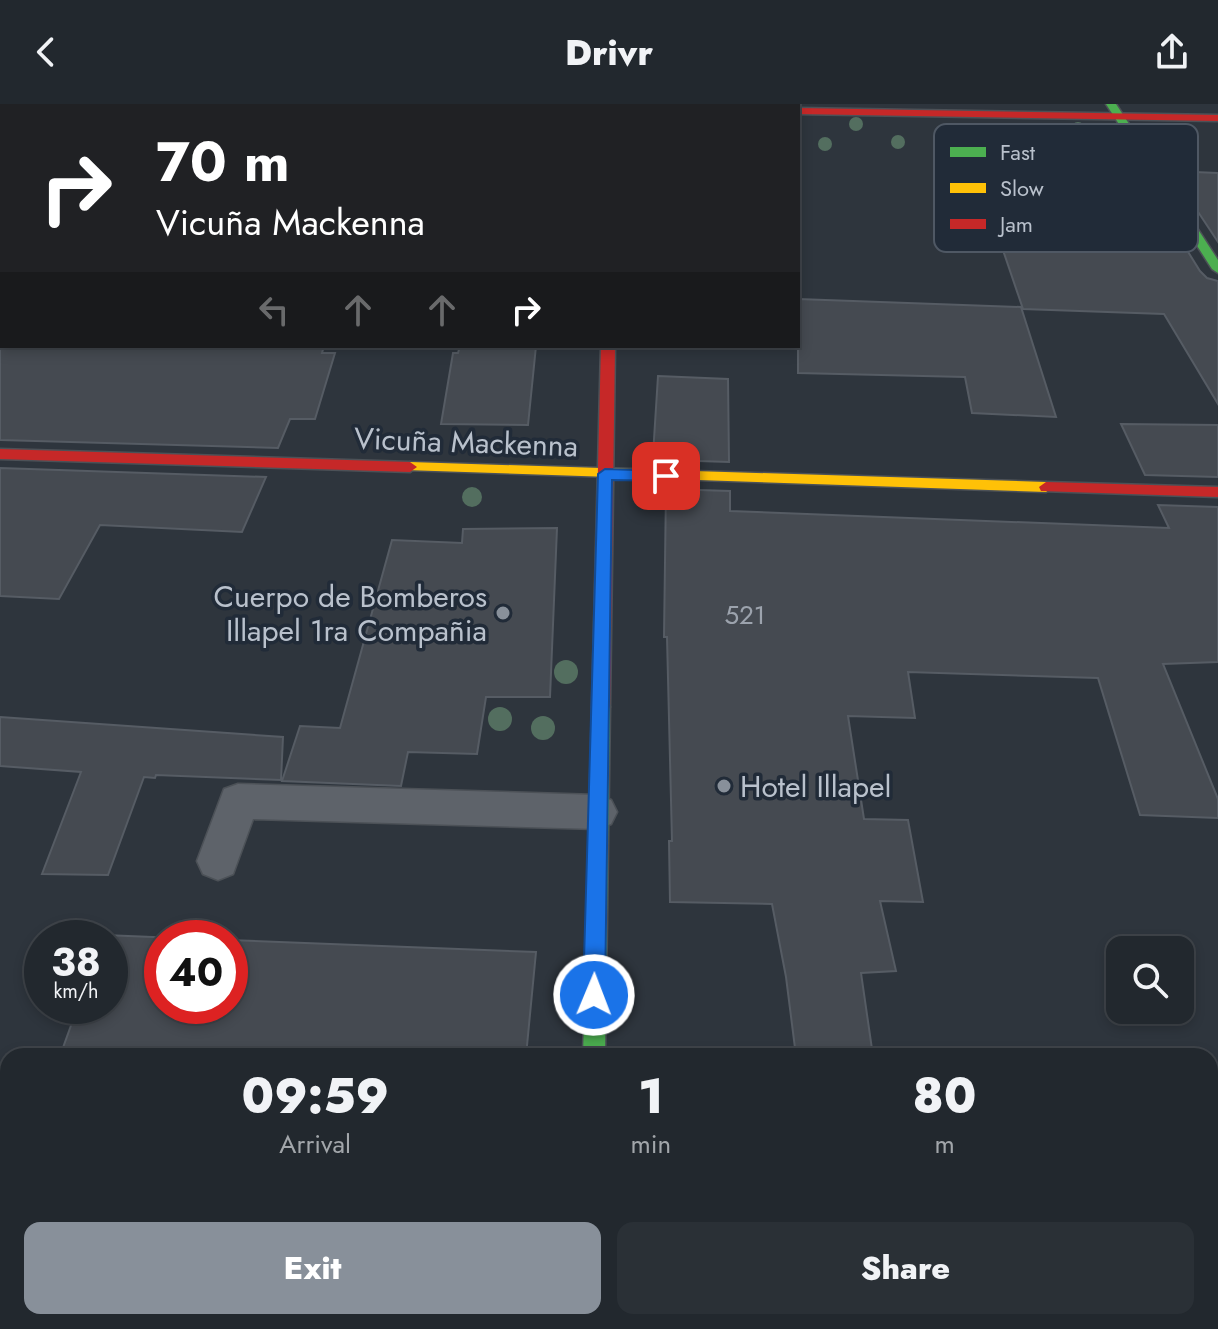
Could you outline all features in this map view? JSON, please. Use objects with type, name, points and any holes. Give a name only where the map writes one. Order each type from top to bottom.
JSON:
[{"type":"street","points":[[800,111],[1115,110],[1218,118]]},
{"type":"street","points":[[1198,238],[1218,269]]},
{"type":"street","points":[[594,1048],[608,348]]},
{"type":"street","name":"Vicuña Mackenna","points":[[0,454],[1218,492]]},
{"type":"lane","points":[[218,861],[238,801],[597,812]]},
{"type":"building","points":[[1198,172],[1218,173],[1218,242],[1198,212]]},
{"type":"building","points":[[1004,252],[1188,252],[1207,278],[1218,281],[1218,404],[1164,314],[1023,309]]},
{"type":"building","points":[[800,299],[1021,307],[1056,417],[972,413],[965,377],[798,373]]},
{"type":"building","points":[[0,348],[323,348],[322,353],[335,353],[315,419],[290,419],[278,448],[0,440]]},
{"type":"building","points":[[459,348],[536,348],[528,425],[441,424],[453,353],[458,353]]},
{"type":"building","points":[[658,376],[728,379],[729,462],[666,460],[666,456],[653,455]]},
{"type":"building","points":[[1121,424],[1218,425],[1218,477],[1145,475]]},
{"type":"building","points":[[0,468],[266,477],[242,532],[100,525],[59,599],[0,596]]},
{"type":"building","points":[[666,489],[730,491],[730,511],[1169,528],[1158,505],[1218,507],[1218,662],[1163,664],[1218,799],[1218,818],[1140,815],[1098,678],[908,672],[915,718],[848,716],[864,819],[908,820],[923,902],[880,901],[896,971],[861,973],[872,1048],[795,1048],[772,904],[670,902],[669,841],[672,841],[667,637],[664,637]]},
{"type":"building","points":[[557,528],[550,697],[486,697],[477,754],[408,752],[401,786],[282,781],[300,726],[340,728],[392,540],[462,543],[463,529]]},
{"type":"building","points":[[0,717],[283,737],[281,780],[144,777],[108,875],[42,874],[81,772],[0,766]]},
{"type":"building","points":[[128,936],[144,937],[144,1024],[248,1024],[248,941],[536,952],[527,1048],[63,1048],[72,1024],[128,1024]]},
{"type":"traffic: fast","points":[[1111,104],[1124,124]]},
{"type":"traffic: fast","points":[[1198,238],[1218,269]]},
{"type":"traffic: fast","points":[[594,1048],[601,707]]},
{"type":"traffic: slow","points":[[410,467],[1046,487]]},
{"type":"traffic: jam","points":[[800,111],[1218,118]]},
{"type":"traffic: jam","points":[[601,707],[608,348]]},
{"type":"traffic: jam","points":[[0,454],[410,467]]},
{"type":"traffic: jam","points":[[1046,487],[1218,492]]},
{"type":"place","name":"Cuerpo de Bomberos Illapel 1ra Compañia","points":[[503,613]]},
{"type":"place","name":"Hotel Illapel","points":[[724,786]]},
{"type":"route","points":[[594,995],[605,474],[666,476]]}]
